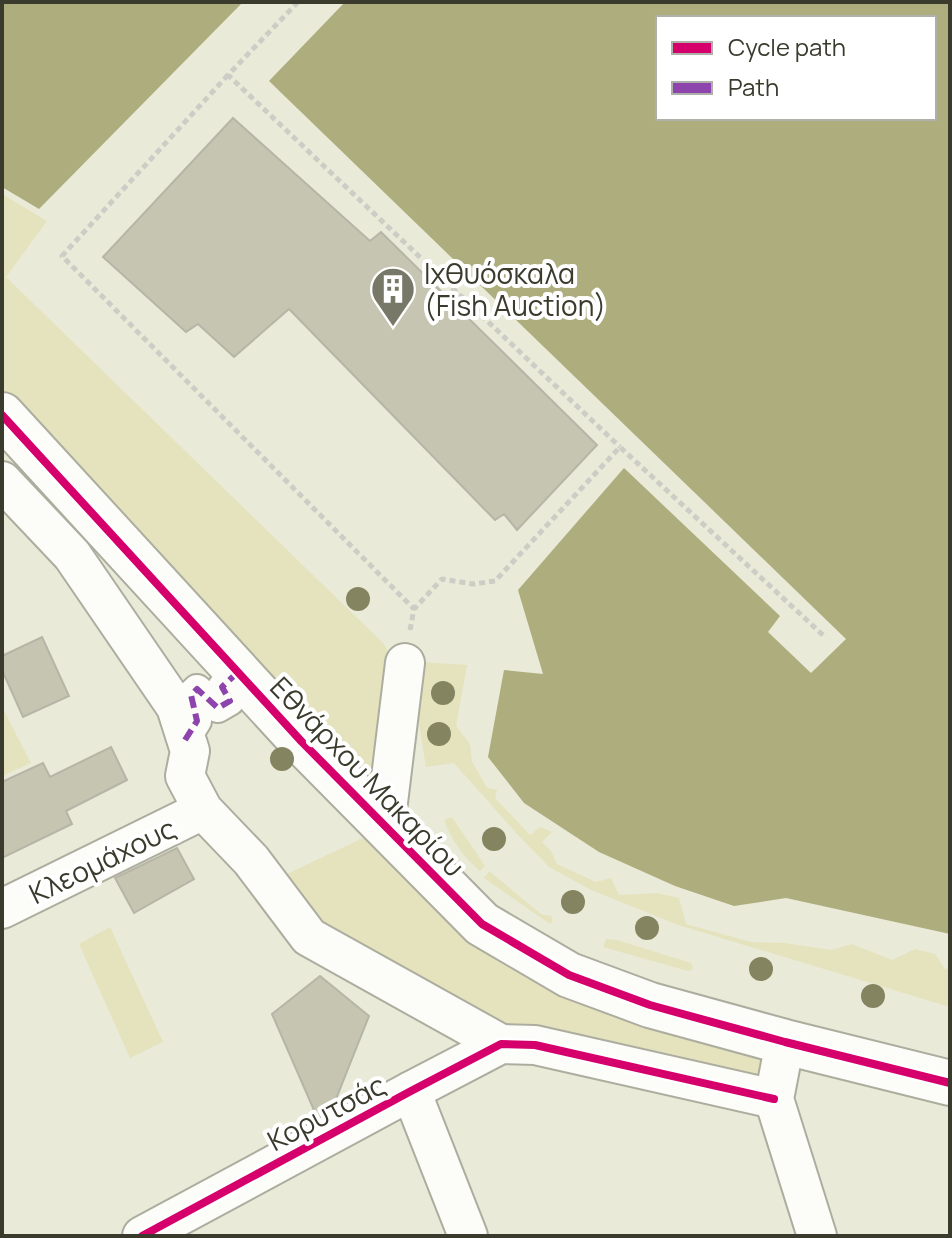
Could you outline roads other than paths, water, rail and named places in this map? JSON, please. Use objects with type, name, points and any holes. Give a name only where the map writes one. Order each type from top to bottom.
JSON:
[{"type":"street","name":"Εθνάρχου Μακαρίου","points":[[2,415],[237,673],[482,924],[569,975],[650,1005],[950,1083]]},
{"type":"street","points":[[2,481],[72,555],[176,707],[190,751],[185,776],[203,810],[251,860],[309,937],[518,1044],[774,1099]]},
{"type":"street","points":[[385,827],[405,663]]},
{"type":"street","points":[[185,740],[197,721],[191,695],[197,689],[218,708],[230,701],[222,687],[237,673]]},
{"type":"street","name":"Κλεομάχους","points":[[2,909],[203,810]]},
{"type":"street","points":[[785,1042],[774,1099],[817,1236]]},
{"type":"street","name":"Κορυτσάς","points":[[142,1236],[411,1091],[518,1044]]},
{"type":"street","points":[[411,1091],[468,1236]]},
{"type":"place","name":"Ιχθυόσκαλα (Fish Auction)","points":[[393,328]]}]
